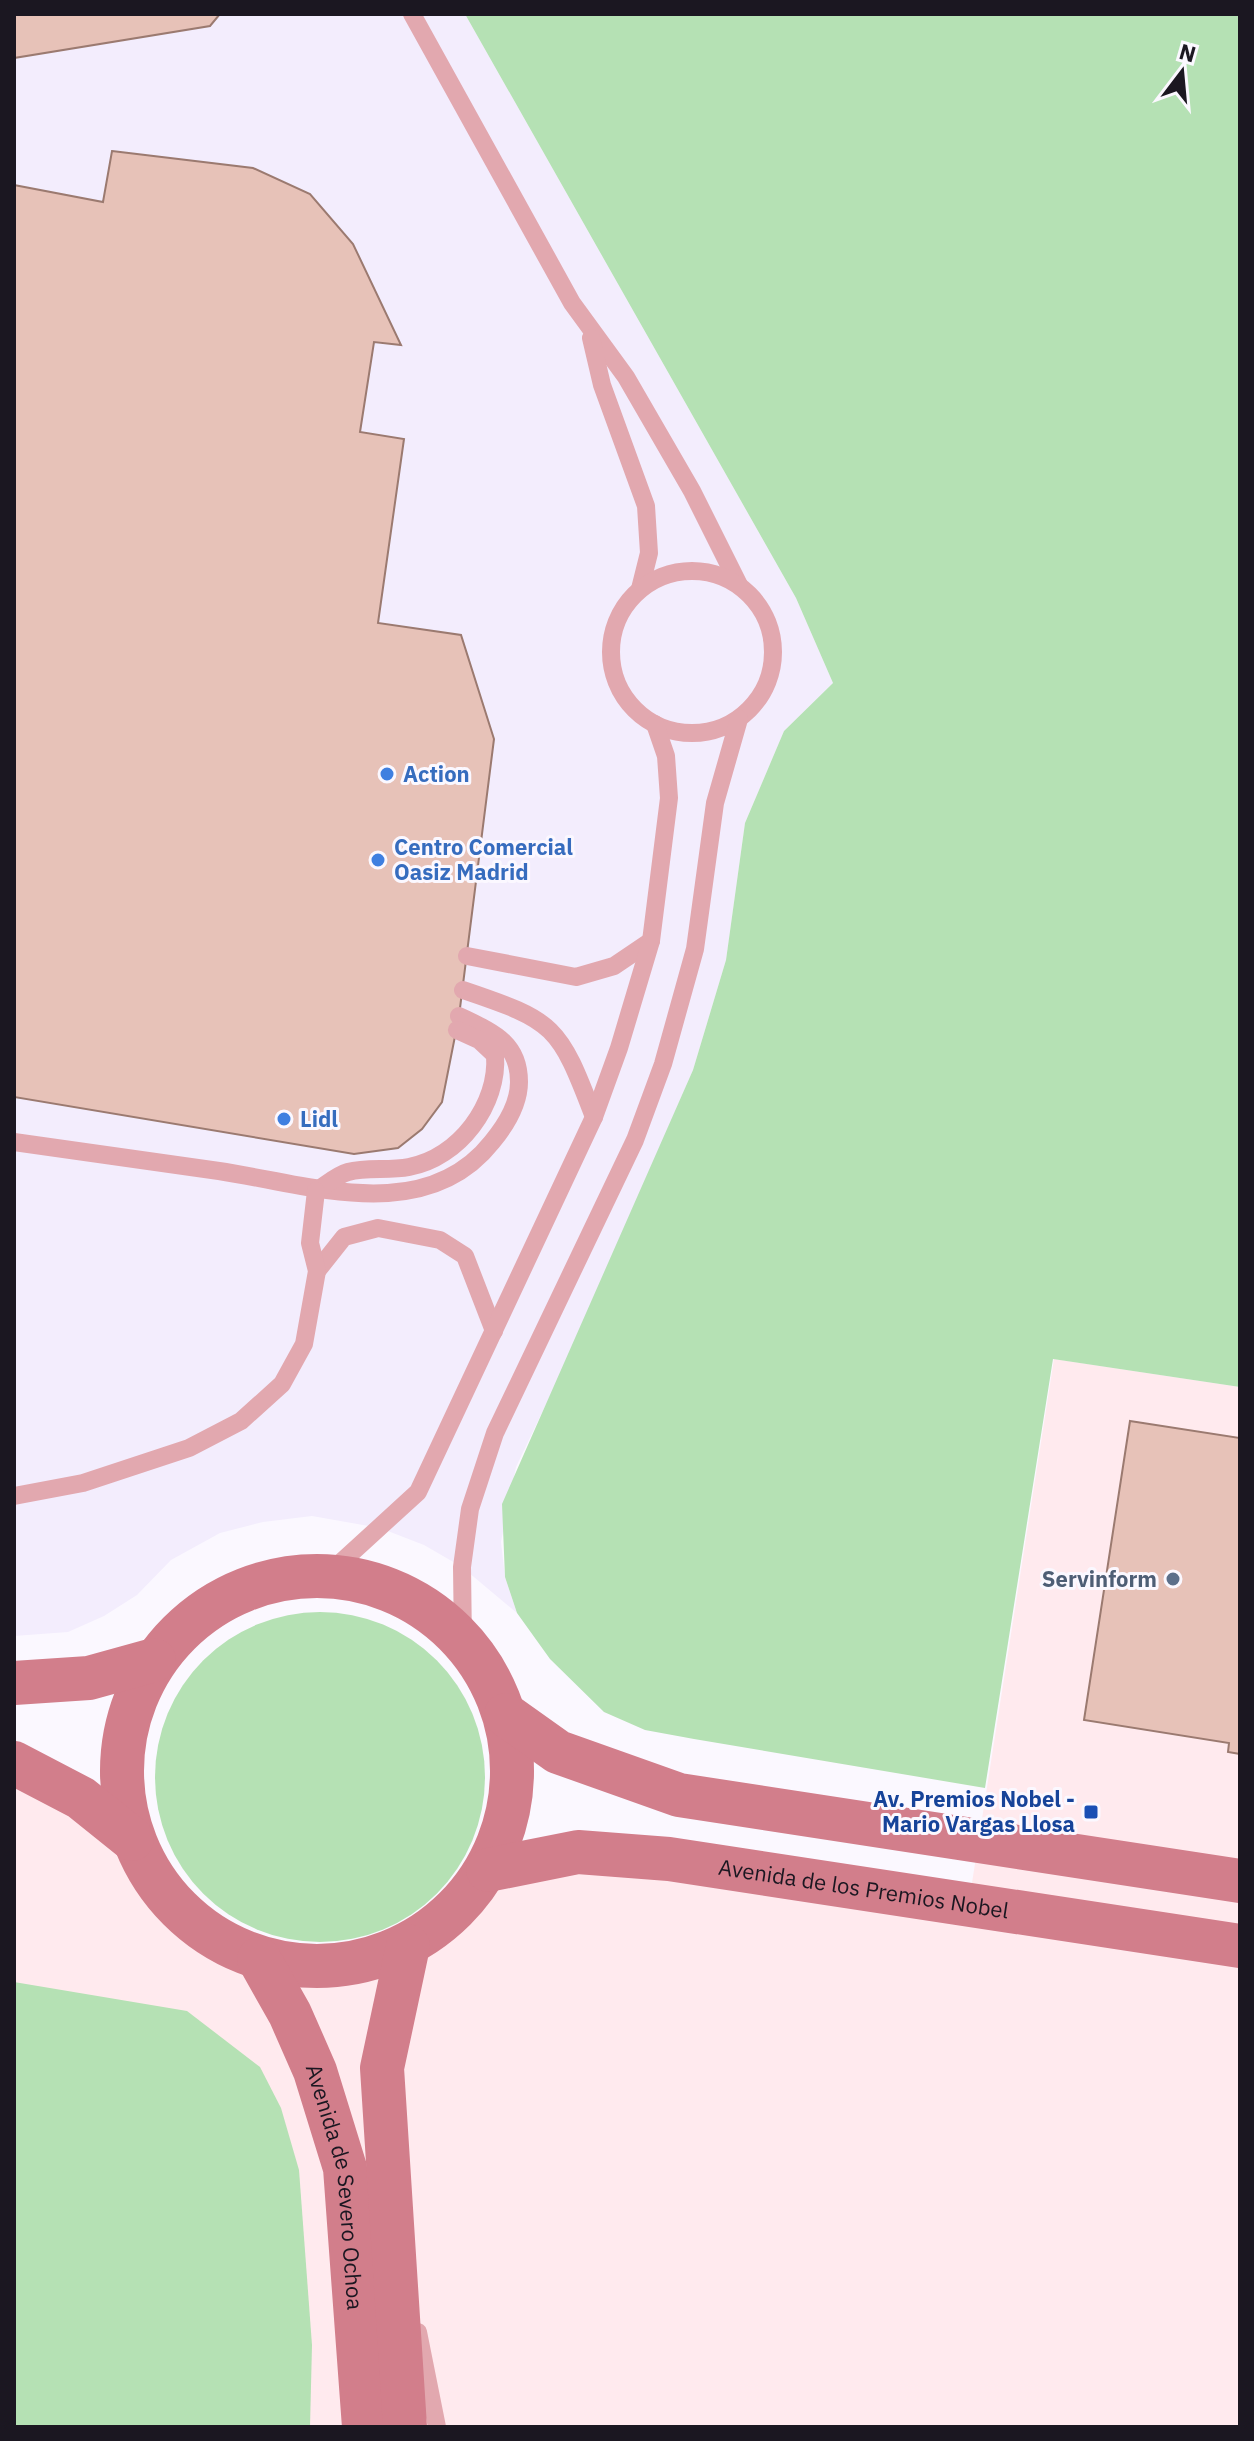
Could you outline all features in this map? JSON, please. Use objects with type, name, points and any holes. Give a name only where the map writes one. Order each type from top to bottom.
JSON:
[{"type":"street","points":[[325,1577],[374,1585],[416,1601],[463,1643],[489,1677],[506,1715],[514,1767],[508,1821],[488,1870],[453,1914],[408,1946],[335,1967],[259,1959],[205,1933],[161,1892],[132,1839],[119,1778],[127,1716],[154,1660],[206,1608],[273,1579],[325,1577]]},
{"type":"street","points":[[14,1683],[89,1678],[154,1660]]},
{"type":"street","points":[[506,1715],[558,1752],[679,1795],[1240,1881]]},
{"type":"street","points":[[14,1763],[81,1798],[132,1839]]},
{"type":"street","name":"Avenida de los Premios Nobel","points":[[488,1870],[578,1852],[669,1859],[1240,1946]]},
{"type":"street","name":"Avenida de Severo Ochoa","points":[[354,2413],[365,2168],[408,1946]]},
{"type":"street","name":"Avenida de Severo Ochoa","points":[[259,1959],[290,2014],[315,2071],[365,2168],[405,2427]]},
{"type":"lane","points":[[412,14],[590,331],[626,377],[692,491],[739,585],[757,603],[770,626],[774,652],[770,677],[758,701],[739,719],[712,731],[683,732],[655,724],[636,710],[622,693],[612,660],[615,626],[625,606],[640,589],[663,576],[689,570],[715,574],[739,585]]},
{"type":"lane","points":[[590,331],[602,385],[646,506],[649,553],[640,589]]},
{"type":"lane","points":[[463,1643],[462,1567],[470,1509],[495,1433],[635,1140],[663,1064],[695,949],[715,803],[739,719]]},
{"type":"lane","points":[[325,1577],[353,1555],[418,1492],[594,1117],[651,941],[669,798],[666,756],[655,724]]},
{"type":"lane","points":[[467,956],[576,977],[614,966],[651,941]]},
{"type":"lane","points":[[463,990],[526,1011],[557,1033],[594,1117]]},
{"type":"lane","points":[[14,1142],[229,1172],[316,1191],[373,1195],[414,1189],[447,1177],[478,1159],[507,1123],[519,1092],[519,1061],[497,1034],[458,1023],[495,1055],[497,1078],[476,1122],[447,1152],[412,1167],[346,1172],[316,1191]]},
{"type":"lane","points":[[14,1496],[99,1478],[189,1448],[241,1421],[282,1384],[304,1344],[317,1271],[310,1243],[316,1191]]},
{"type":"lane","points":[[317,1271],[344,1237],[378,1228],[440,1240],[465,1256],[494,1331]]},
{"type":"lane","points":[[365,2168],[437,2427]]},
{"type":"shaded area","name":"Centro Comercial Oasiz Madrid","points":[[14,14],[465,14],[796,598],[833,683],[784,731],[745,823],[726,960],[693,1070],[571,1352],[516,1467],[501,1542],[505,1577],[517,1613],[462,1567],[424,1545],[380,1528],[312,1516],[263,1522],[220,1533],[171,1560],[137,1595],[104,1616],[68,1632],[14,1636]]},
{"type":"shaded area","points":[[1054,1359],[1240,1387],[1240,2427],[14,2427],[14,1763],[132,1839],[161,1892],[205,1933],[259,1959],[335,1967],[408,1946],[453,1914],[488,1870],[578,1852],[969,1902]]},
{"type":"green space","points":[[465,14],[1240,14],[1240,1387],[1053,1359],[985,1788],[645,1730],[604,1712],[550,1659],[517,1613],[505,1577],[502,1504],[693,1070],[726,960],[745,823],[784,731],[833,683],[796,598]]},
{"type":"green space","points":[[320,1612],[352,1615],[383,1624],[412,1640],[437,1660],[457,1685],[473,1714],[482,1745],[485,1777],[482,1809],[473,1840],[457,1869],[437,1894],[412,1914],[383,1930],[352,1939],[320,1942],[288,1939],[257,1930],[228,1914],[203,1894],[183,1869],[167,1840],[158,1809],[155,1777],[158,1745],[167,1714],[183,1685],[203,1660],[228,1640],[257,1624],[288,1615]]},
{"type":"green space","points":[[14,1982],[187,2011],[260,2067],[281,2108],[299,2170],[312,2345],[310,2427],[14,2427]]},
{"type":"building","points":[[14,14],[220,14],[210,26],[14,58]]},
{"type":"building","points":[[112,151],[253,168],[310,194],[353,244],[401,345],[374,342],[360,432],[404,439],[378,623],[461,635],[494,739],[459,1016],[442,1102],[422,1129],[398,1148],[354,1154],[14,1097],[14,185],[103,202]]},
{"type":"building","name":"Servinform","points":[[1130,1421],[1240,1438],[1240,1754],[1228,1752],[1229,1743],[1084,1720]]},
{"type":"place","name":"Action","points":[[387,774]]},
{"type":"place","name":"Centro Comercial Oasiz Madrid","points":[[378,860]]},
{"type":"place","name":"Lidl","points":[[284,1119]]},
{"type":"place","name":"Servinform","points":[[1173,1579]]},
{"type":"place","name":"Av. Premios Nobel - Mario Vargas Llosa","points":[[1091,1812]]}]
